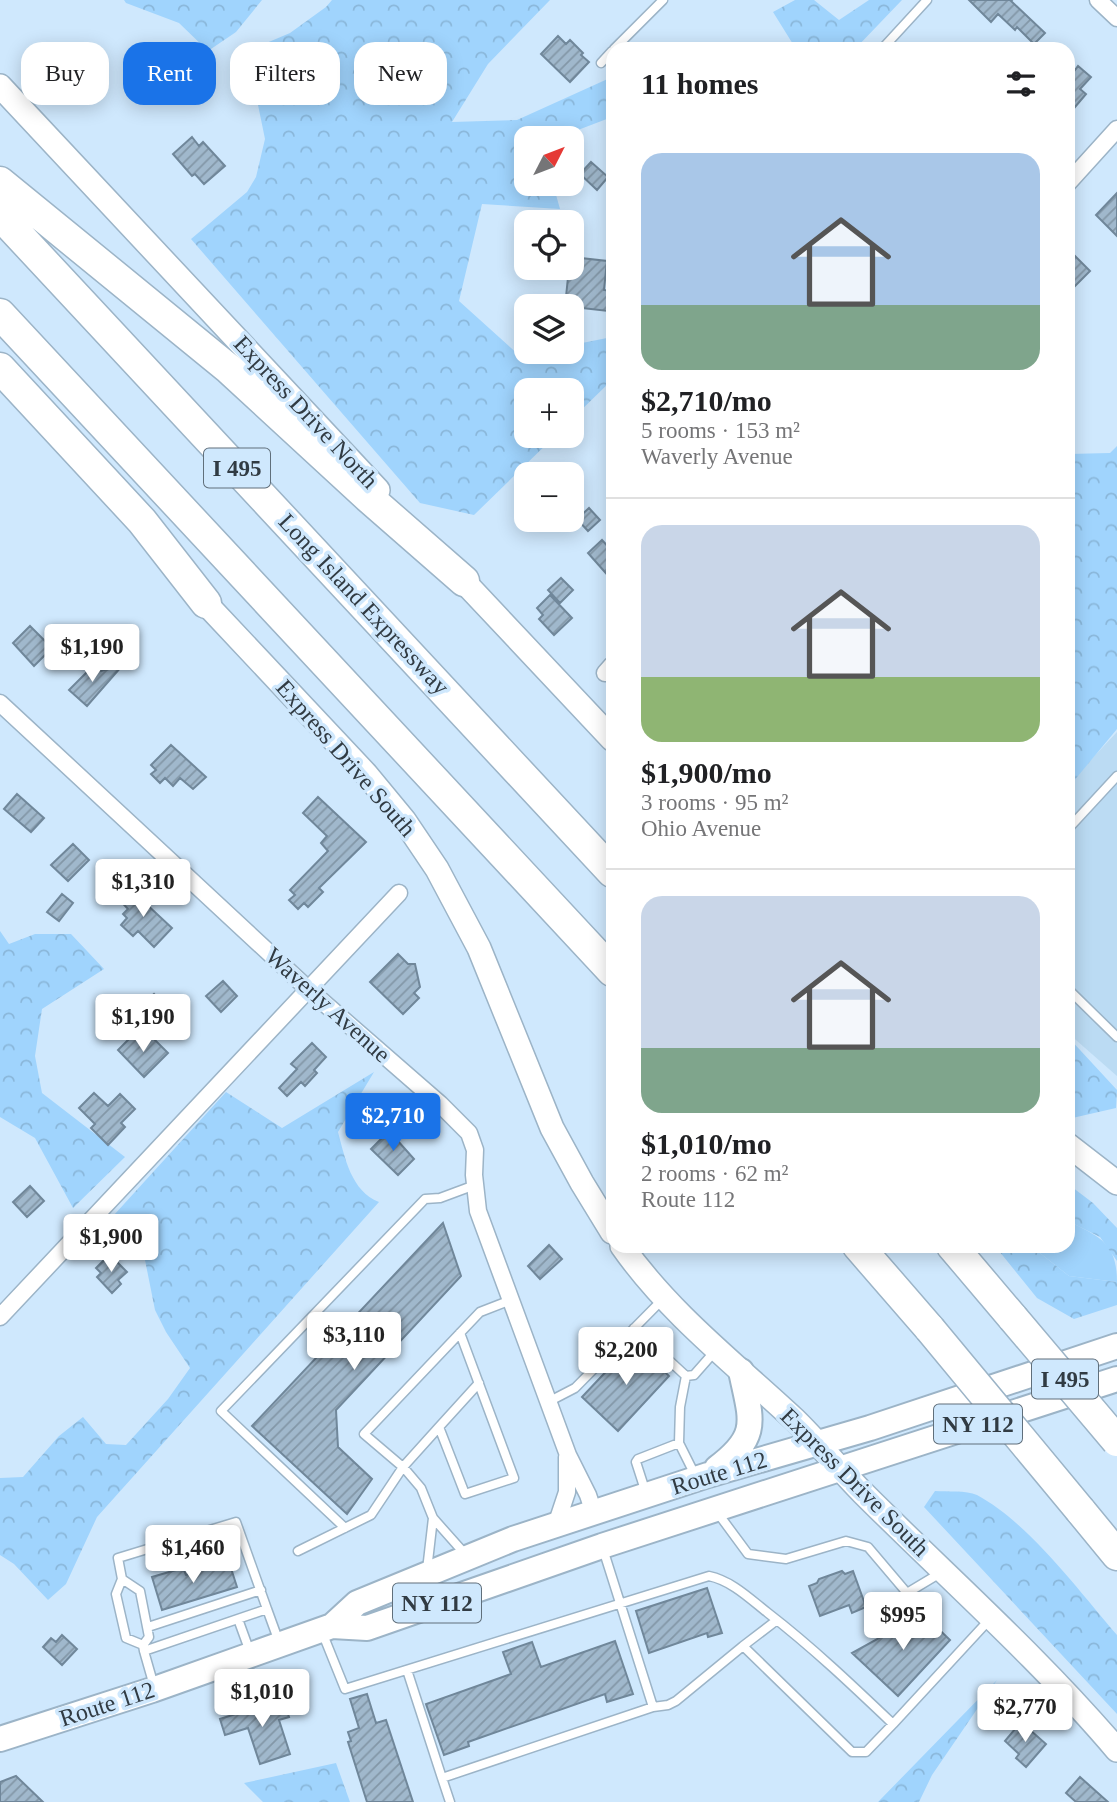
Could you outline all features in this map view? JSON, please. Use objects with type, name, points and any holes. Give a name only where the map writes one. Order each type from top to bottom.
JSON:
[{"type":"highway","points":[[0,182],[229,369],[464,581]]},
{"type":"highway","name":"Long Island Expressway","points":[[0,215],[606,866]]},
{"type":"highway","name":"I 495","points":[[0,314],[606,965]]},
{"type":"highway","points":[[0,368],[142,521],[206,603]]},
{"type":"highway","name":"I 495","points":[[864,1253],[1117,1555]]},
{"type":"highway","name":"I 495","points":[[958,1253],[1117,1441]]},
{"type":"main road","name":"Express Drive North","points":[[0,86],[606,733]]},
{"type":"main road","name":"Express Drive South","points":[[0,389],[133,531],[206,603],[386,796],[437,869],[479,948],[552,1128],[606,1222]]},
{"type":"main road","points":[[1075,1150],[1117,1183]]},
{"type":"main road","name":"Express Drive South","points":[[628,1253],[664,1298],[992,1617],[1085,1712],[1117,1750]]},
{"type":"main road","name":"Route 112","points":[[0,1739],[155,1689],[327,1628],[358,1603],[426,1573],[556,1525],[1117,1346]]},
{"type":"main road","points":[[702,1477],[736,1453],[749,1432],[750,1415],[741,1371]]},
{"type":"main road","name":"Route 112","points":[[327,1628],[367,1628],[602,1546],[1117,1379]]},
{"type":"main road","points":[[507,1578],[573,1541],[587,1528],[594,1513]]},
{"type":"street","points":[[1098,0],[1117,18]]},
{"type":"street","points":[[1075,175],[1117,129]]},
{"type":"street","name":"Waverly Avenue","points":[[0,703],[308,989],[440,1104],[469,1133],[475,1150],[478,1211],[568,1455],[594,1513]]},
{"type":"street","points":[[0,1317],[399,893]]},
{"type":"street","name":"Waverly Avenue","points":[[556,1525],[567,1492],[568,1455]]},
{"type":"lane","points":[[621,42],[663,0]]},
{"type":"lane","points":[[888,42],[927,0]]},
{"type":"lane","points":[[601,63],[606,58]]},
{"type":"lane","points":[[1075,821],[1117,776]]},
{"type":"lane","points":[[1075,996],[1117,1037]]},
{"type":"lane","points":[[345,1528],[221,1411],[425,1199],[440,1198],[475,1185]]},
{"type":"lane","points":[[548,1402],[575,1388],[664,1298]]},
{"type":"lane","points":[[468,1558],[433,1518],[421,1489],[403,1467],[363,1434],[480,1312],[511,1300]]},
{"type":"lane","points":[[634,1328],[686,1376],[694,1375],[717,1349]]},
{"type":"lane","points":[[439,1427],[465,1494],[514,1478],[460,1333]]},
{"type":"lane","points":[[686,1376],[680,1407],[679,1443],[702,1477]]},
{"type":"lane","points":[[298,1551],[371,1515],[403,1467],[479,1383]]},
{"type":"lane","points":[[646,1496],[636,1462],[679,1443]]},
{"type":"lane","points":[[715,1509],[748,1554],[786,1559],[846,1541],[868,1547],[907,1592],[944,1571]]},
{"type":"lane","points":[[426,1573],[433,1518]]},
{"type":"lane","points":[[267,1609],[144,1648],[127,1638],[116,1594],[122,1579],[118,1558],[236,1522],[280,1645]]},
{"type":"lane","points":[[602,1546],[653,1706]]},
{"type":"lane","points":[[327,1628],[345,1689],[709,1576],[720,1578],[738,1590],[811,1647],[893,1724]]},
{"type":"lane","points":[[122,1579],[140,1591],[149,1637],[144,1648],[155,1689]]},
{"type":"lane","points":[[148,1627],[261,1590]]},
{"type":"lane","points":[[743,1646],[852,1752],[866,1752],[992,1617]]},
{"type":"lane","points":[[238,1619],[251,1655]]},
{"type":"lane","points":[[442,1778],[653,1706],[677,1702],[777,1620]]},
{"type":"lane","points":[[407,1670],[450,1802]]},
{"type":"shaded area","points":[[1117,732],[1117,1076],[1075,1039],[1075,777]]},
{"type":"green space","points":[[124,0],[262,0],[236,32],[216,46],[216,42],[199,42],[179,23]]},
{"type":"green space","points":[[332,0],[550,0],[488,64],[452,122],[517,120],[606,80],[606,119],[584,128],[514,126],[514,196],[556,196],[560,209],[482,204],[459,301],[514,351],[514,364],[584,364],[584,343],[606,338],[606,386],[584,407],[584,378],[514,378],[514,448],[543,448],[528,462],[514,462],[514,476],[474,515],[420,503],[191,239],[247,192],[256,177],[265,139],[258,105],[340,105],[340,42],[269,42],[290,33]]},
{"type":"green space","points":[[795,0],[814,0],[839,20],[869,0],[902,0],[862,42],[792,42],[773,12]]},
{"type":"green space","points":[[1117,446],[1117,729],[1075,780],[1075,454],[1110,453]]},
{"type":"green space","points":[[0,931],[9,944],[35,934],[71,934],[104,969],[42,1009],[35,1056],[42,1093],[125,1157],[73,1208],[35,1138],[0,1117]]},
{"type":"green space","points":[[1075,1045],[1117,1090],[1116,1108],[1075,1117]]},
{"type":"green space","points":[[374,1072],[338,1132],[356,1182],[369,1197],[379,1202],[97,1517],[66,1584],[48,1600],[14,1564],[0,1555],[0,1478],[23,1477],[59,1436],[83,1417],[106,1444],[126,1445],[168,1399],[190,1368],[155,1310],[144,1255],[114,1215],[226,1092],[282,1128]]},
{"type":"green space","points":[[1075,1189],[1093,1203],[1117,1228],[1117,1261],[1100,1237],[1075,1224]]},
{"type":"green space","points":[[1075,1225],[1105,1243],[1114,1258],[1117,1282],[1069,1276],[1040,1253],[1075,1253]]},
{"type":"green space","points":[[1001,1253],[1040,1253],[1069,1276],[1117,1282],[1117,1305],[1074,1319],[1037,1298]]},
{"type":"green space","points":[[935,1491],[973,1493],[1015,1522],[1052,1559],[1117,1635],[1117,1714],[924,1507]]},
{"type":"green space","points":[[997,1680],[932,1775],[919,1802],[878,1802]]},
{"type":"green space","points":[[336,1763],[350,1802],[263,1802],[244,1783]]},
{"type":"building","points":[[969,0],[1012,0],[1045,33],[1036,42],[1032,42],[998,14],[991,22]]},
{"type":"building","points":[[558,36],[566,44],[570,40],[589,62],[570,82],[541,54]]},
{"type":"building","points":[[1078,66],[1091,77],[1080,89],[1086,94],[1075,107],[1075,70]]},
{"type":"building","points":[[192,137],[199,146],[203,142],[225,166],[204,184],[195,174],[192,176],[173,154]]},
{"type":"building","points":[[591,162],[606,175],[606,179],[597,190],[584,178],[584,170]]},
{"type":"building","points":[[1117,193],[1117,236],[1096,215]]},
{"type":"building","points":[[1075,256],[1090,271],[1075,286]]},
{"type":"building","points":[[584,258],[606,261],[606,311],[584,308],[584,294],[566,294],[568,280],[584,280]]},
{"type":"building","points":[[589,508],[600,520],[588,531],[584,527],[584,513]]},
{"type":"building","points":[[602,540],[606,544],[606,573],[588,553]]},
{"type":"building","points":[[561,578],[573,590],[560,603],[548,590]]},
{"type":"building","points":[[550,595],[572,618],[554,635],[539,619],[543,615],[537,608]]},
{"type":"building","points":[[30,626],[52,648],[34,666],[13,643]]},
{"type":"building","points":[[95,664],[101,671],[122,666],[87,706],[69,690]]},
{"type":"building","points":[[171,745],[206,777],[193,789],[180,778],[173,786],[165,778],[160,783],[151,774],[156,770],[151,765]]},
{"type":"building","points":[[17,794],[44,818],[31,832],[4,809]]},
{"type":"building","points":[[318,797],[366,842],[319,888],[323,892],[308,907],[304,903],[298,909],[289,900],[295,895],[290,890],[328,851],[321,843],[327,836],[303,813]]},
{"type":"building","points":[[73,844],[89,860],[68,881],[51,865]]},
{"type":"building","points":[[128,887],[172,928],[154,947],[138,931],[133,936],[121,925],[127,918],[123,914],[128,909],[117,897]]},
{"type":"building","points":[[62,894],[73,903],[59,921],[47,912]]},
{"type":"building","points":[[398,954],[408,964],[415,964],[420,987],[414,993],[419,998],[403,1014],[370,982]]},
{"type":"building","points":[[223,981],[237,996],[221,1012],[206,996]]},
{"type":"building","points":[[154,994],[167,1008],[154,1021],[141,1006]]},
{"type":"building","points":[[133,1035],[143,1045],[152,1037],[168,1053],[144,1077],[118,1050]]},
{"type":"building","points":[[312,1043],[326,1057],[305,1086],[301,1082],[287,1096],[279,1088],[297,1069],[291,1064]]},
{"type":"building","points":[[94,1093],[108,1106],[120,1094],[135,1109],[121,1123],[125,1127],[108,1145],[91,1128],[95,1124],[79,1108]]},
{"type":"building","points":[[389,1131],[414,1159],[398,1175],[371,1149]]},
{"type":"building","points":[[30,1186],[44,1201],[27,1217],[13,1202]]},
{"type":"building","points":[[443,1223],[461,1276],[336,1410],[338,1447],[372,1479],[347,1514],[252,1426]]},
{"type":"building","points":[[549,1245],[562,1259],[540,1279],[528,1266]]},
{"type":"building","points":[[106,1258],[110,1263],[114,1259],[127,1272],[118,1280],[121,1284],[112,1293],[97,1277],[101,1273],[96,1268]]},
{"type":"building","points":[[634,1342],[669,1376],[618,1431],[582,1397]]},
{"type":"building","points":[[229,1562],[237,1587],[162,1610],[152,1577],[183,1568],[186,1575]]},
{"type":"building","points":[[842,1571],[845,1574],[853,1571],[866,1607],[852,1613],[849,1605],[820,1616],[809,1586],[817,1583],[819,1579]]},
{"type":"building","points":[[707,1588],[722,1633],[708,1637],[707,1633],[649,1653],[636,1611]]},
{"type":"building","points":[[922,1613],[950,1640],[898,1696],[852,1653],[883,1636],[881,1633],[894,1625],[897,1628]]},
{"type":"building","points":[[62,1635],[77,1649],[62,1665],[43,1647],[51,1638],[56,1642]]},
{"type":"building","points":[[615,1641],[633,1694],[607,1702],[605,1694],[468,1742],[469,1746],[444,1755],[426,1704],[511,1674],[503,1652],[532,1642],[541,1667]]},
{"type":"building","points":[[367,1694],[376,1723],[386,1720],[413,1802],[367,1802],[348,1742],[351,1741],[348,1732],[359,1728],[350,1699]]},
{"type":"building","points":[[283,1699],[289,1717],[279,1720],[290,1754],[260,1764],[248,1728],[225,1735],[220,1719]]},
{"type":"building","points":[[1021,1722],[1046,1744],[1026,1767],[1016,1758],[1019,1754],[1005,1741]]},
{"type":"building","points":[[16,1776],[43,1802],[0,1802],[0,1782]]},
{"type":"building","points":[[1080,1777],[1108,1802],[1076,1802],[1066,1793]]}]
